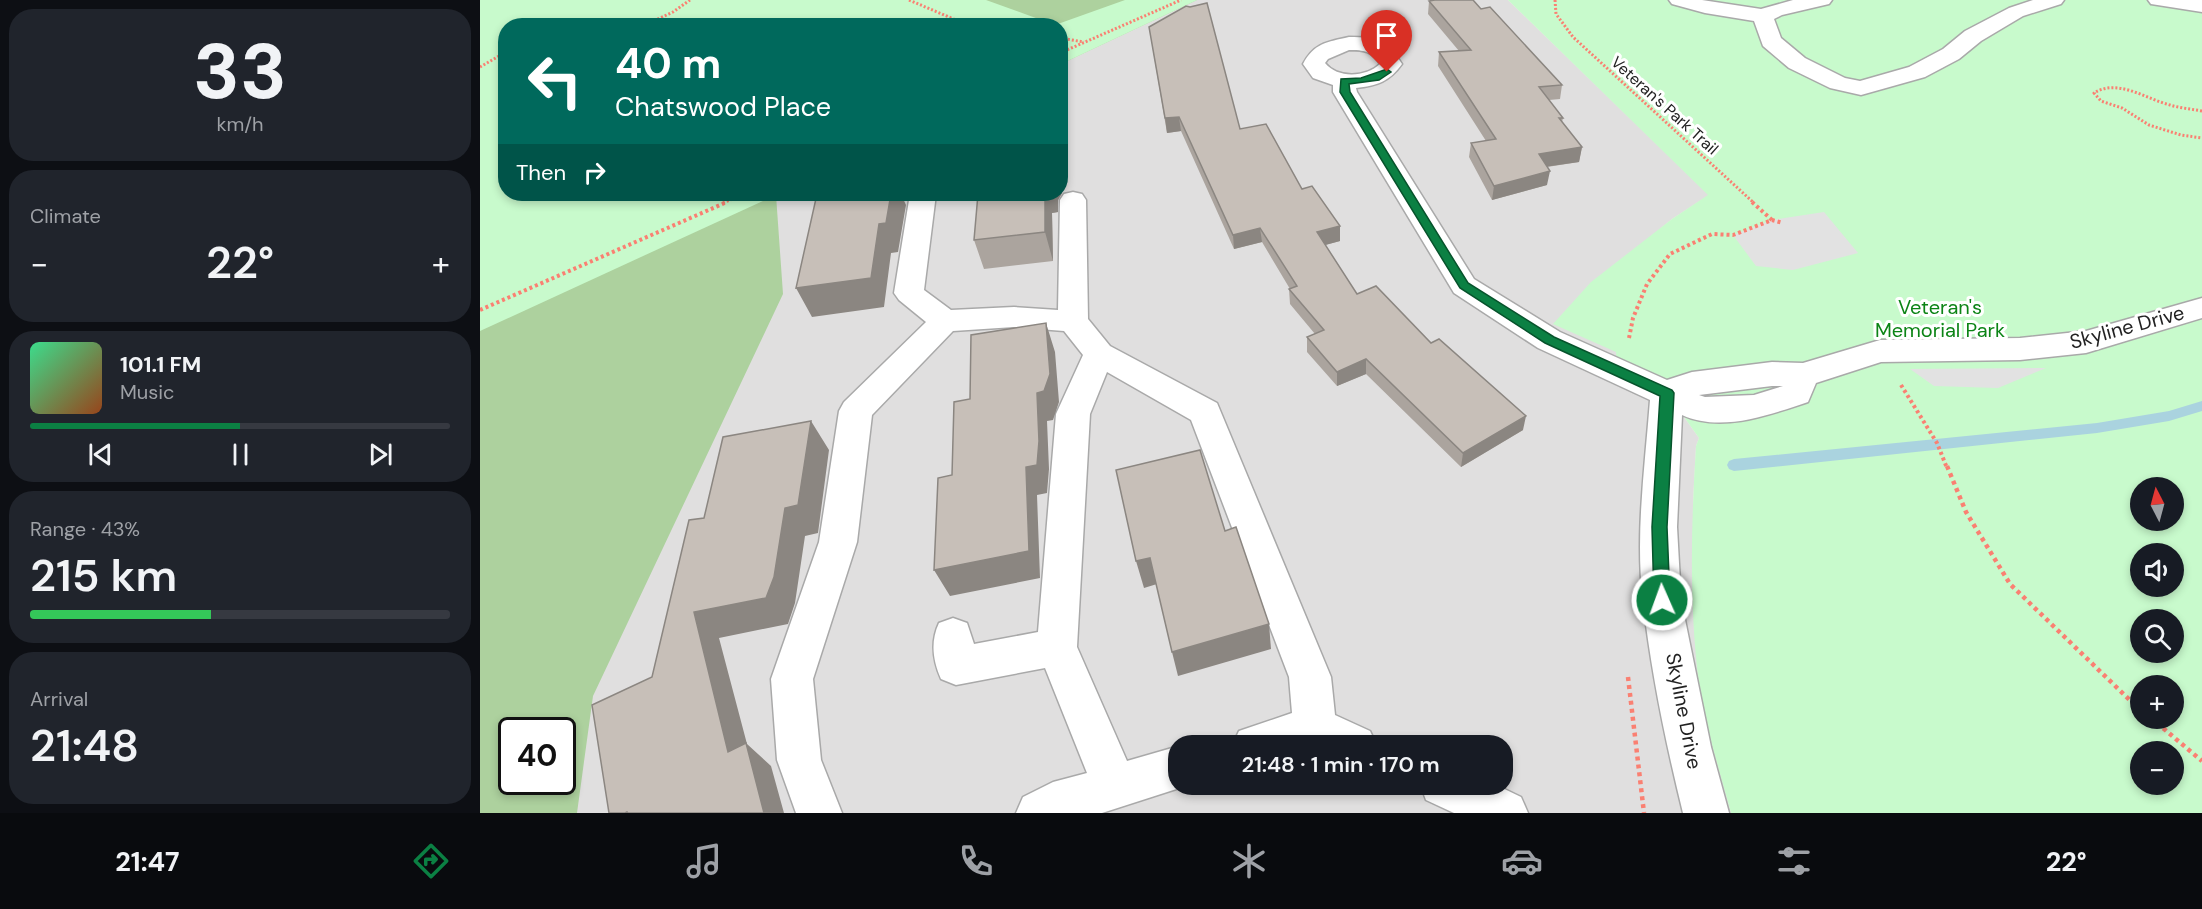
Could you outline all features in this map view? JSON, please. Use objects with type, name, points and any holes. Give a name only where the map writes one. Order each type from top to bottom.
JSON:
[{"type":"street","points":[[1679,0],[1705,7],[1765,16],[1775,10],[1813,0]]},
{"type":"street","points":[[1765,16],[1764,25],[1771,41],[1797,63],[1838,83],[1861,88],[1917,72],[1951,54],[1973,36],[2016,12],[2054,0]]},
{"type":"street","points":[[2158,0],[2202,6]]},
{"type":"street","points":[[1344,81],[1345,92],[1464,286],[1549,340],[1667,393]]},
{"type":"street","points":[[1073,200],[1073,321],[1100,354],[1206,412],[1311,677],[1315,728]]},
{"type":"street","points":[[922,201],[909,293],[945,321],[1014,317],[1073,321]]},
{"type":"street","name":"Skyline Drive","points":[[1706,813],[1689,747],[1662,600],[1659,527],[1667,393],[1702,410],[1754,407],[1796,394],[1803,375],[1880,351],[2020,349],[2086,342],[2202,308]]},
{"type":"street","points":[[819,813],[799,760],[792,679],[838,542],[856,411],[945,321]]},
{"type":"street","points":[[1100,354],[1073,414],[1058,647],[1116,787]]},
{"type":"street","points":[[953,636],[957,666],[1058,647]]},
{"type":"street","points":[[1291,735],[1315,728],[1331,735]]},
{"type":"street","points":[[1039,813],[1053,805],[1168,771]]},
{"type":"street","points":[[1466,795],[1505,813]]},
{"type":"path","points":[[660,18],[690,0]]},
{"type":"path","points":[[909,0],[953,18]]},
{"type":"path","points":[[1068,49],[1181,0]]},
{"type":"path","name":"Veteran's Park Trail","points":[[1556,0],[1556,14],[1573,38],[1772,220]]},
{"type":"path","points":[[1068,39],[1085,42]]},
{"type":"path","points":[[480,68],[498,57]]},
{"type":"path","points":[[2202,111],[2168,105],[2123,89],[2105,86],[2094,93],[2101,101],[2122,108],[2149,125],[2181,135],[2202,138]]},
{"type":"path","points":[[480,308],[728,201]]},
{"type":"path","points":[[1629,340],[1633,318],[1647,284],[1670,254],[1712,234],[1733,235],[1772,220],[1783,223]]},
{"type":"path","points":[[1880,351],[1937,443],[1966,512],[2010,584],[2130,700]]},
{"type":"path","points":[[2164,729],[2202,761]]},
{"type":"shaded area","points":[[1197,0],[1508,0],[1709,195],[1672,219],[1634,250],[1616,352],[1667,393],[1699,438],[1696,446],[1693,502],[1694,615],[1700,685],[1731,813],[480,813],[480,331],[763,201],[1068,201],[1068,61]]},
{"type":"shaded area","points":[[1824,212],[1858,253],[1793,270],[1756,266],[1733,235],[1772,220]]},
{"type":"shaded area","points":[[2046,368],[1998,388],[1934,386],[1910,369]]},
{"type":"green space","points":[[480,0],[1197,0],[1068,61],[1068,18],[498,18],[498,201],[776,201],[783,294],[593,696],[577,813],[480,813]]},
{"type":"green space","points":[[480,0],[986,0],[1036,18],[498,18],[498,201],[763,201],[480,331]]},
{"type":"green space","points":[[1125,0],[1197,0],[1068,61],[1068,20]]},
{"type":"green space","name":"Veteran's Memorial Park","points":[[1508,0],[2202,0],[2202,813],[1731,813],[1705,716],[1696,655],[1692,595],[1692,535],[1696,446],[1699,438],[1667,393],[1617,371],[1616,352],[1553,324],[1591,282],[1672,219],[1708,195]]},
{"type":"building","points":[[1473,0],[1481,9],[1490,7],[1562,85],[1539,87],[1563,118],[1559,118],[1582,147],[1539,154],[1550,171],[1494,186],[1471,143],[1496,139],[1439,52],[1471,50],[1429,1]]},
{"type":"building","points":[[1207,3],[1240,129],[1266,124],[1302,189],[1312,186],[1340,226],[1317,232],[1357,294],[1376,286],[1431,343],[1439,339],[1526,416],[1463,453],[1366,359],[1337,372],[1307,337],[1324,330],[1289,289],[1297,286],[1260,228],[1233,235],[1179,117],[1165,118],[1149,27],[1186,6]]},
{"type":"building","points":[[815,201],[890,201],[886,223],[879,224],[871,278],[796,288]]},
{"type":"building","points":[[977,201],[1045,201],[1045,232],[974,240]]},
{"type":"building","points":[[1046,323],[1050,374],[1044,391],[1037,393],[1039,441],[1037,465],[1026,467],[1029,551],[934,570],[938,478],[952,475],[954,402],[970,399],[971,335]]},
{"type":"building","points":[[811,421],[798,505],[785,508],[774,577],[766,598],[694,612],[728,752],[746,743],[764,813],[609,813],[592,705],[652,677],[689,520],[704,518],[723,437]]},
{"type":"building","points":[[1200,450],[1225,531],[1236,527],[1269,624],[1172,652],[1150,558],[1136,561],[1116,470]]},
{"type":"waterway","points":[[1734,465],[2097,428],[2169,416],[2202,406]]},
{"type":"route","points":[[1387,72],[1376,78],[1344,81],[1345,92],[1464,286],[1549,340],[1667,393],[1659,527],[1662,600]]}]
